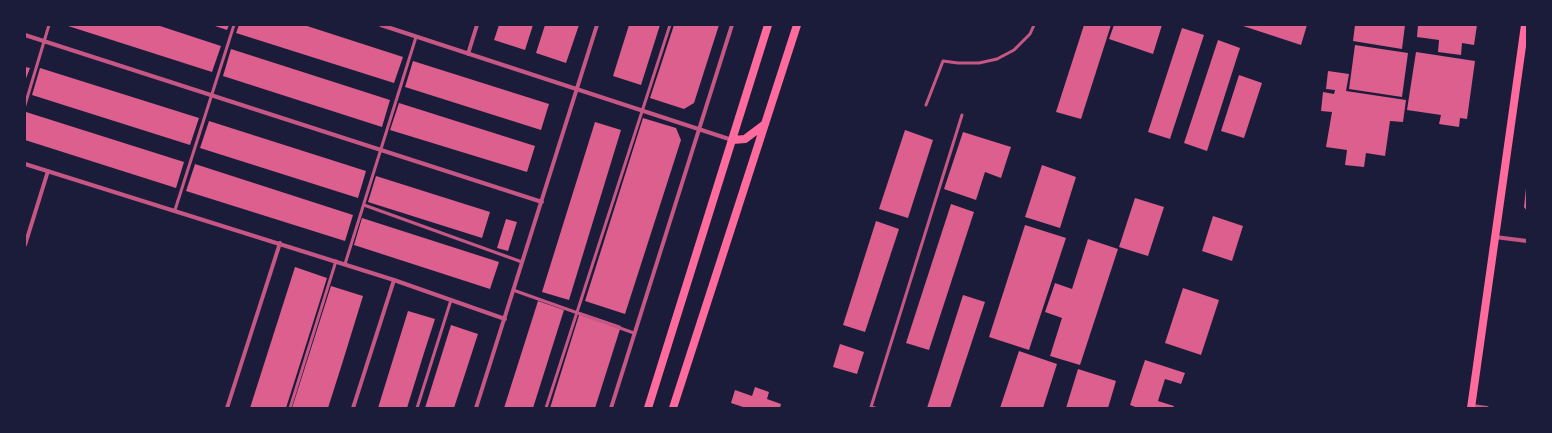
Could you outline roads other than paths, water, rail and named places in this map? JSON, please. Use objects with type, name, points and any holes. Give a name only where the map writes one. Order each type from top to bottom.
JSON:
[{"type":"main road","points":[[648,408],[768,25]]},
{"type":"main road","points":[[673,408],[797,25]]},
{"type":"main road","points":[[1471,407],[1525,25]]},
{"type":"main road","points":[[733,140],[746,139],[765,123]]},
{"type":"street","points":[[381,25],[733,140]]},
{"type":"street","points":[[468,54],[477,25]]},
{"type":"street","points":[[476,408],[597,25]]},
{"type":"street","points":[[611,408],[732,25]]},
{"type":"street","points":[[25,35],[542,202]]},
{"type":"street","points":[[25,164],[336,261],[505,319]]},
{"type":"street","points":[[25,245],[48,171]]},
{"type":"street","points":[[1495,237],[1527,240]]},
{"type":"street","points":[[227,408],[280,243]]},
{"type":"street","points":[[353,408],[394,280]]},
{"type":"street","points":[[1471,407],[1487,408]]},
{"type":"lane","points":[[25,105],[49,25]]},
{"type":"lane","points":[[175,210],[234,25]]},
{"type":"lane","points":[[546,408],[670,25]]},
{"type":"lane","points":[[926,105],[943,61],[979,63],[997,59],[1014,50],[1030,34],[1034,25]]},
{"type":"lane","points":[[345,264],[416,37]]},
{"type":"lane","points":[[875,408],[871,407],[962,115]]},
{"type":"lane","points":[[364,205],[522,262]]},
{"type":"lane","points":[[290,408],[336,261]]},
{"type":"lane","points":[[514,290],[578,312],[634,334]]},
{"type":"lane","points":[[417,408],[451,300]]}]
